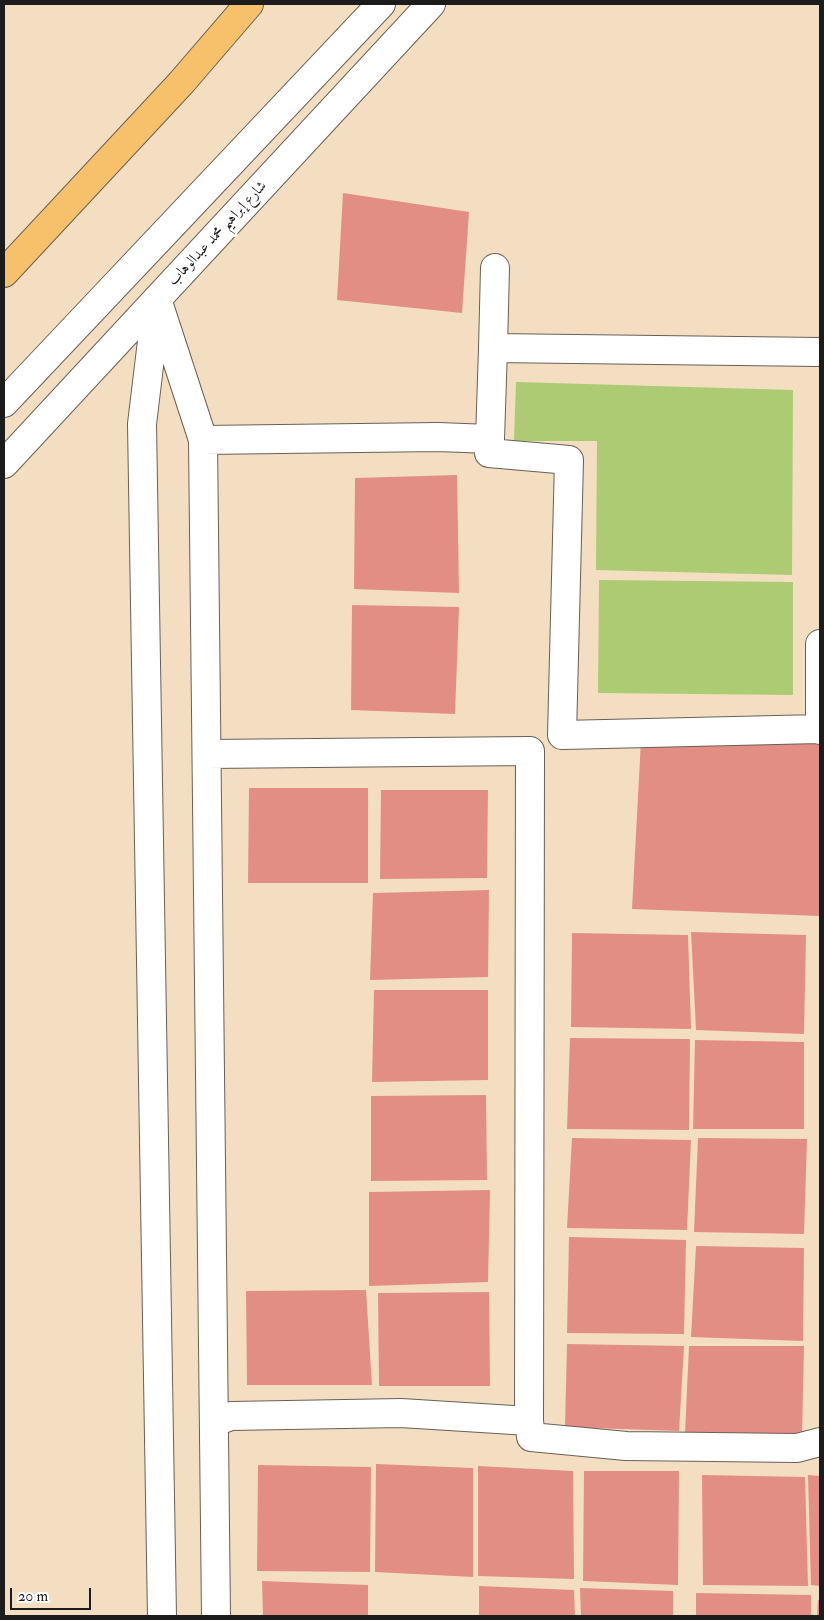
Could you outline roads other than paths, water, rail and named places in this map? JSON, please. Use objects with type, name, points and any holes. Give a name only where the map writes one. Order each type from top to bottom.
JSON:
[{"type":"highway","points":[[4,273],[181,83],[249,4]]},
{"type":"street","points":[[4,403],[381,4]]},
{"type":"street","name":"شارع إبراهيم محمد عبدالوهاب","points":[[4,464],[431,4]]},
{"type":"street","points":[[495,268],[489,453],[569,460],[562,735]]},
{"type":"street","points":[[157,300],[203,440],[216,1616]]},
{"type":"street","points":[[157,300],[142,424],[162,1616]]},
{"type":"street","points":[[493,348],[820,352]]},
{"type":"street","points":[[203,440],[438,437],[490,439]]},
{"type":"street","points":[[207,754],[530,751],[562,735],[820,730],[820,644]]},
{"type":"street","points":[[530,751],[531,1436],[626,1446],[796,1448],[820,1442]]},
{"type":"street","points":[[214,1422],[231,1416],[401,1413],[530,1421]]}]
